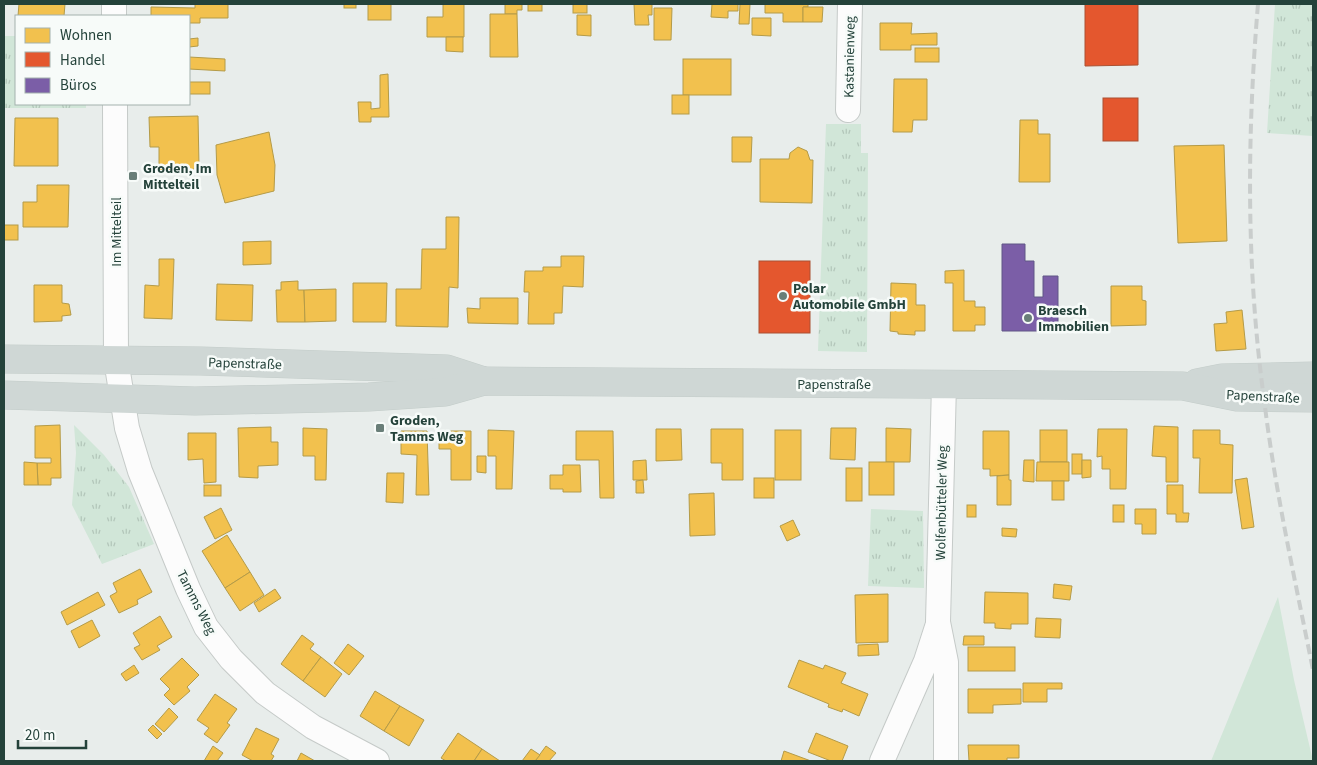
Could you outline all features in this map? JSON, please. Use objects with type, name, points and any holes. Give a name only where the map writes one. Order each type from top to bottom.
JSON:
[{"type":"main road","name":"Papenstraße","points":[[4,359],[116,360],[447,369],[484,381]]},
{"type":"main road","name":"Papenstraße","points":[[4,395],[123,400],[369,398],[445,392],[484,381],[1183,386],[1222,378],[1312,379]]},
{"type":"street","name":"Kastanienweg","points":[[848,110],[850,4]]},
{"type":"street","name":"Im Mittelteil","points":[[115,105],[116,360],[123,400]]},
{"type":"street","name":"Wolfenbütteler Weg","points":[[944,384],[938,622],[946,662],[946,761]]},
{"type":"street","name":"Tamms Weg","points":[[123,400],[134,454],[188,589],[206,627],[231,659],[265,693],[313,727],[377,761]]},
{"type":"street","name":"Wolfenbütteler Weg","points":[[882,761],[926,662],[938,622]]},
{"type":"green space","points":[[1275,4],[1313,4],[1313,136],[1267,133]]},
{"type":"green space","points":[[4,36],[15,36],[15,105],[86,105],[86,108],[4,108]]},
{"type":"green space","points":[[826,124],[861,124],[861,153],[868,153],[867,352],[818,351]]},
{"type":"green space","points":[[74,425],[104,455],[129,487],[154,544],[102,564],[72,505],[76,453]]},
{"type":"green space","points":[[871,509],[923,511],[924,588],[868,586]]},
{"type":"green space","points":[[1278,597],[1294,680],[1313,761],[1211,761]]},
{"type":"building: Wohnen","points":[[19,4],[65,4],[64,15],[18,15]]},
{"type":"building: Wohnen","points":[[195,4],[228,4],[228,18],[200,18],[200,23],[190,23],[190,15],[151,15],[151,7],[195,8]]},
{"type":"building: Wohnen","points":[[344,4],[356,4],[356,8],[344,8]]},
{"type":"building: Wohnen","points":[[368,4],[391,4],[391,20],[368,20]]},
{"type":"building: Wohnen","points":[[443,4],[464,4],[464,37],[427,37],[427,17],[443,17]]},
{"type":"building: Wohnen","points":[[505,4],[522,4],[522,10],[517,10],[517,14],[505,14]]},
{"type":"building: Wohnen","points":[[528,4],[542,4],[542,11],[528,11]]},
{"type":"building: Wohnen","points":[[573,4],[587,4],[587,13],[573,13]]},
{"type":"building: Wohnen","points":[[634,4],[652,4],[652,15],[648,15],[649,25],[635,25]]},
{"type":"building: Wohnen","points":[[712,4],[738,4],[738,11],[728,11],[728,18],[711,17]]},
{"type":"building: Wohnen","points":[[740,4],[750,4],[749,24],[739,24]]},
{"type":"building: Wohnen","points":[[765,4],[808,4],[808,7],[803,7],[803,22],[783,22],[783,13],[765,13]]},
{"type":"building: Wohnen","points":[[803,7],[823,7],[822,22],[803,22]]},
{"type":"building: Wohnen","points":[[654,8],[672,8],[671,40],[654,40]]},
{"type":"building: Wohnen","points":[[490,14],[517,14],[518,57],[490,57]]},
{"type":"building: Wohnen","points":[[577,15],[591,15],[591,36],[577,35]]},
{"type":"building: Wohnen","points":[[752,18],[771,18],[771,36],[752,35]]},
{"type":"building: Wohnen","points":[[880,23],[912,23],[911,34],[937,33],[937,45],[911,45],[911,50],[880,50]]},
{"type":"building: Wohnen","points":[[446,37],[463,37],[463,52],[446,51]]},
{"type":"building: Wohnen","points":[[198,38],[198,46],[190,47],[190,39]]},
{"type":"building: Wohnen","points":[[915,48],[939,48],[939,62],[915,62]]},
{"type":"building: Wohnen","points":[[190,57],[225,59],[225,71],[190,69]]},
{"type":"building: Wohnen","points":[[683,59],[731,59],[731,95],[683,95]]},
{"type":"building: Wohnen","points":[[388,74],[389,117],[371,117],[371,122],[359,122],[358,102],[371,102],[371,109],[380,108],[380,75]]},
{"type":"building: Wohnen","points":[[894,79],[927,79],[927,120],[913,120],[912,132],[893,132]]},
{"type":"building: Wohnen","points":[[190,82],[210,82],[210,94],[190,94]]},
{"type":"building: Wohnen","points":[[672,95],[689,95],[689,114],[672,114]]},
{"type":"building: Wohnen","points":[[198,116],[199,166],[190,171],[159,172],[159,147],[150,147],[149,117]]},
{"type":"building: Wohnen","points":[[15,118],[58,118],[58,166],[14,166]]},
{"type":"building: Wohnen","points":[[1020,120],[1038,120],[1038,134],[1050,134],[1050,182],[1019,182]]},
{"type":"building: Wohnen","points":[[269,132],[275,165],[274,191],[225,203],[217,175],[216,145]]},
{"type":"building: Wohnen","points":[[732,137],[752,137],[751,162],[732,162]]},
{"type":"building: Wohnen","points":[[1224,145],[1227,241],[1178,243],[1174,146]]},
{"type":"building: Wohnen","points":[[798,147],[807,151],[810,160],[813,160],[812,203],[760,202],[760,159],[789,159],[790,153]]},
{"type":"building: Wohnen","points":[[37,185],[69,185],[68,227],[23,227],[23,202],[37,202]]},
{"type":"building: Wohnen","points":[[446,217],[459,217],[458,288],[449,287],[448,327],[396,326],[396,289],[421,289],[422,249],[446,249]]},
{"type":"building: Wohnen","points":[[4,225],[18,225],[18,240],[4,240]]},
{"type":"building: Wohnen","points":[[271,241],[271,264],[243,265],[243,242]]},
{"type":"building: Wohnen","points":[[561,256],[584,256],[583,287],[563,286],[562,313],[554,313],[554,324],[528,324],[529,292],[524,292],[525,271],[543,271],[543,267],[561,267]]},
{"type":"building: Wohnen","points":[[159,259],[174,259],[172,319],[144,318],[145,285],[159,286]]},
{"type":"building: Wohnen","points":[[964,270],[964,301],[975,301],[975,307],[985,307],[985,325],[975,325],[975,331],[953,331],[953,283],[945,283],[945,271]]},
{"type":"building: Wohnen","points":[[298,281],[298,290],[304,290],[305,322],[277,322],[276,290],[281,290],[281,282]]},
{"type":"building: Wohnen","points":[[353,283],[387,283],[386,322],[353,322]]},
{"type":"building: Wohnen","points":[[891,283],[916,284],[916,305],[925,305],[925,331],[915,331],[915,335],[898,334],[898,332],[890,331]]},
{"type":"building: Wohnen","points":[[217,284],[253,285],[252,321],[216,320]]},
{"type":"building: Wohnen","points":[[34,285],[62,285],[62,303],[69,304],[71,315],[62,316],[62,321],[34,322]]},
{"type":"building: Wohnen","points":[[1111,286],[1142,286],[1142,300],[1146,301],[1146,325],[1111,326]]},
{"type":"building: Wohnen","points":[[336,289],[336,321],[305,322],[304,290]]},
{"type":"building: Wohnen","points":[[480,298],[518,298],[518,324],[468,323],[467,308],[480,309]]},
{"type":"building: Wohnen","points":[[1242,310],[1246,349],[1216,351],[1214,324],[1227,323],[1226,312]]},
{"type":"building: Wohnen","points":[[60,425],[61,478],[51,478],[51,485],[38,485],[37,463],[51,463],[51,458],[35,458],[35,426]]},
{"type":"building: Wohnen","points":[[1154,426],[1178,427],[1178,482],[1166,482],[1166,457],[1152,456]]},
{"type":"building: Wohnen","points":[[271,427],[271,442],[278,442],[278,465],[258,466],[258,478],[239,477],[238,428]]},
{"type":"building: Wohnen","points":[[303,428],[327,429],[326,480],[315,480],[315,456],[303,456]]},
{"type":"building: Wohnen","points":[[831,428],[856,428],[855,460],[830,459]]},
{"type":"building: Wohnen","points":[[886,428],[911,429],[910,462],[886,462]]},
{"type":"building: Wohnen","points":[[656,429],[681,429],[682,460],[656,461]]},
{"type":"building: Wohnen","points":[[711,429],[743,429],[743,480],[722,480],[722,463],[711,463]]},
{"type":"building: Wohnen","points":[[1098,429],[1127,429],[1126,489],[1110,489],[1110,469],[1102,469],[1102,456],[1097,457]]},
{"type":"building: Wohnen","points":[[488,430],[514,431],[512,489],[496,489],[496,456],[488,456]]},
{"type":"building: Wohnen","points":[[775,430],[801,430],[801,480],[775,480]]},
{"type":"building: Wohnen","points":[[1040,430],[1067,430],[1067,462],[1040,462]]},
{"type":"building: Wohnen","points":[[1193,430],[1220,430],[1220,444],[1233,445],[1232,493],[1199,493],[1200,458],[1193,458]]},
{"type":"building: Wohnen","points":[[401,431],[427,431],[429,495],[416,495],[417,455],[401,454]]},
{"type":"building: Wohnen","points":[[439,431],[471,431],[471,480],[451,480],[451,449],[439,449]]},
{"type":"building: Wohnen","points":[[576,431],[613,431],[614,498],[600,498],[599,460],[576,460]]},
{"type":"building: Wohnen","points":[[983,431],[1009,431],[1009,475],[990,476],[990,469],[983,469]]},
{"type":"building: Wohnen","points":[[188,433],[216,433],[216,482],[204,483],[203,459],[188,460]]},
{"type":"building: Wohnen","points":[[1072,454],[1082,454],[1082,474],[1072,474]]},
{"type":"building: Wohnen","points":[[477,456],[486,456],[486,473],[477,472]]},
{"type":"building: Wohnen","points":[[646,460],[647,480],[633,480],[633,461]]},
{"type":"building: Wohnen","points":[[1024,460],[1034,460],[1034,482],[1023,481]]},
{"type":"building: Wohnen","points":[[1082,460],[1091,460],[1091,477],[1082,478]]},
{"type":"building: Wohnen","points":[[24,462],[37,463],[38,485],[24,485]]},
{"type":"building: Wohnen","points":[[869,462],[894,462],[894,495],[869,495]]},
{"type":"building: Wohnen","points":[[1037,462],[1069,462],[1069,481],[1036,481]]},
{"type":"building: Wohnen","points":[[563,465],[580,465],[581,492],[563,492],[563,489],[550,489],[550,475],[563,475]]},
{"type":"building: Wohnen","points":[[846,468],[862,468],[862,501],[846,501]]},
{"type":"building: Wohnen","points":[[387,473],[404,473],[403,503],[386,502]]},
{"type":"building: Wohnen","points":[[1009,475],[1009,480],[1011,480],[1011,505],[997,505],[997,476]]},
{"type":"building: Wohnen","points":[[754,478],[774,478],[774,498],[754,498]]},
{"type":"building: Wohnen","points":[[1247,478],[1254,527],[1242,529],[1235,480]]},
{"type":"building: Wohnen","points":[[643,480],[644,493],[636,493],[636,481]]},
{"type":"building: Wohnen","points":[[1052,481],[1064,481],[1064,500],[1052,500]]},
{"type":"building: Wohnen","points":[[204,485],[221,485],[221,496],[204,496]]},
{"type":"building: Wohnen","points":[[1167,485],[1183,485],[1183,513],[1189,513],[1188,522],[1176,522],[1176,514],[1167,514]]},
{"type":"building: Wohnen","points":[[714,493],[715,535],[690,536],[689,494]]},
{"type":"building: Wohnen","points":[[967,505],[976,505],[976,517],[967,517]]},
{"type":"building: Wohnen","points":[[1113,505],[1124,505],[1124,522],[1113,522]]},
{"type":"building: Wohnen","points":[[221,508],[232,530],[215,539],[204,517]]},
{"type":"building: Wohnen","points":[[1135,509],[1156,509],[1156,534],[1142,534],[1142,524],[1135,524]]},
{"type":"building: Wohnen","points":[[793,520],[800,535],[787,541],[780,526]]},
{"type":"building: Wohnen","points":[[1002,528],[1017,529],[1016,537],[1002,536]]},
{"type":"building: Wohnen","points":[[227,535],[250,572],[225,588],[202,551]]},
{"type":"building: Wohnen","points":[[140,569],[152,592],[137,600],[138,604],[119,613],[110,596],[117,592],[113,583]]},
{"type":"building: Wohnen","points":[[250,572],[264,595],[240,611],[225,588]]},
{"type":"building: Wohnen","points":[[1054,584],[1072,586],[1070,600],[1053,598]]},
{"type":"building: Wohnen","points":[[275,589],[281,598],[259,612],[254,603]]},
{"type":"building: Wohnen","points":[[98,592],[105,605],[67,625],[61,612]]},
{"type":"building: Wohnen","points":[[985,592],[1028,593],[1028,624],[1011,624],[1011,629],[995,628],[995,623],[984,623]]},
{"type":"building: Wohnen","points":[[888,594],[888,642],[856,643],[855,595]]},
{"type":"building: Wohnen","points":[[160,616],[172,637],[157,646],[160,650],[142,660],[134,648],[140,645],[133,633]]},
{"type":"building: Wohnen","points":[[1036,618],[1061,619],[1060,638],[1035,637]]},
{"type":"building: Wohnen","points":[[92,620],[100,636],[79,648],[71,631]]},
{"type":"building: Wohnen","points":[[302,635],[314,644],[310,649],[321,657],[303,681],[281,664]]},
{"type":"building: Wohnen","points":[[964,636],[984,636],[984,645],[963,645]]},
{"type":"building: Wohnen","points":[[348,644],[364,656],[349,675],[334,663]]},
{"type":"building: Wohnen","points":[[878,644],[879,655],[858,656],[858,645]]},
{"type":"building: Wohnen","points":[[968,647],[1015,647],[1015,671],[968,671]]},
{"type":"building: Wohnen","points":[[321,657],[342,674],[325,697],[303,681]]},
{"type":"building: Wohnen","points":[[182,658],[199,675],[187,687],[190,691],[174,705],[164,695],[170,689],[160,679]]},
{"type":"building: Wohnen","points":[[799,660],[823,669],[825,665],[846,673],[841,683],[868,694],[859,716],[843,709],[842,712],[828,707],[829,704],[788,687]]},
{"type":"building: Wohnen","points":[[134,665],[139,673],[126,681],[121,674]]},
{"type":"building: Wohnen","points":[[1023,683],[1062,683],[1062,689],[1047,689],[1047,702],[1023,702]]},
{"type":"building: Wohnen","points":[[968,689],[1021,689],[1021,704],[993,705],[993,713],[968,713]]},
{"type":"building: Wohnen","points":[[375,691],[400,706],[384,731],[360,716]]},
{"type":"building: Wohnen","points":[[215,694],[237,709],[227,723],[230,725],[217,743],[204,734],[209,728],[197,720]]},
{"type":"building: Wohnen","points":[[400,706],[424,720],[409,746],[384,731]]},
{"type":"building: Wohnen","points":[[169,708],[178,717],[164,732],[155,724]]},
{"type":"building: Wohnen","points":[[153,725],[162,734],[157,739],[148,730]]},
{"type":"building: Wohnen","points":[[256,728],[279,739],[271,754],[274,756],[271,761],[253,761],[242,755]]},
{"type":"building: Wohnen","points":[[458,733],[482,749],[474,761],[446,761],[441,758]]},
{"type":"building: Wohnen","points":[[816,733],[848,746],[842,761],[831,761],[808,752]]},
{"type":"building: Wohnen","points":[[968,745],[1019,745],[1019,758],[1007,758],[1007,761],[969,761]]},
{"type":"building: Wohnen","points":[[213,746],[223,753],[217,761],[204,761]]},
{"type":"building: Wohnen","points":[[546,746],[556,753],[549,761],[535,761]]},
{"type":"building: Wohnen","points":[[482,749],[500,761],[474,761]]},
{"type":"building: Wohnen","points":[[531,749],[540,755],[535,761],[522,761]]},
{"type":"building: Wohnen","points":[[784,751],[811,761],[781,761]]},
{"type":"building: Wohnen","points":[[301,753],[315,761],[297,761]]},
{"type":"building: Handel","points":[[1085,4],[1138,4],[1138,65],[1085,66]]},
{"type":"building: Handel","points":[[1103,98],[1138,98],[1138,141],[1103,141]]},
{"type":"building: Handel","points":[[759,261],[810,261],[810,333],[759,333]]},
{"type":"building: Büros","points":[[1002,244],[1025,244],[1025,261],[1034,261],[1034,297],[1043,297],[1043,276],[1058,276],[1058,331],[1002,331]]},
{"type":"railway","points":[[1258,4],[1250,152],[1251,251],[1258,350],[1274,467],[1313,670]]},
{"type":"place","name":"Groden, Im Mittelteil","points":[[133,176]]},
{"type":"place","name":"Polar Automobile GmbH","points":[[783,296]]},
{"type":"place","name":"Braesch Immobilien","points":[[1028,318]]},
{"type":"place","name":"Groden, Tamms Weg","points":[[380,428]]}]
